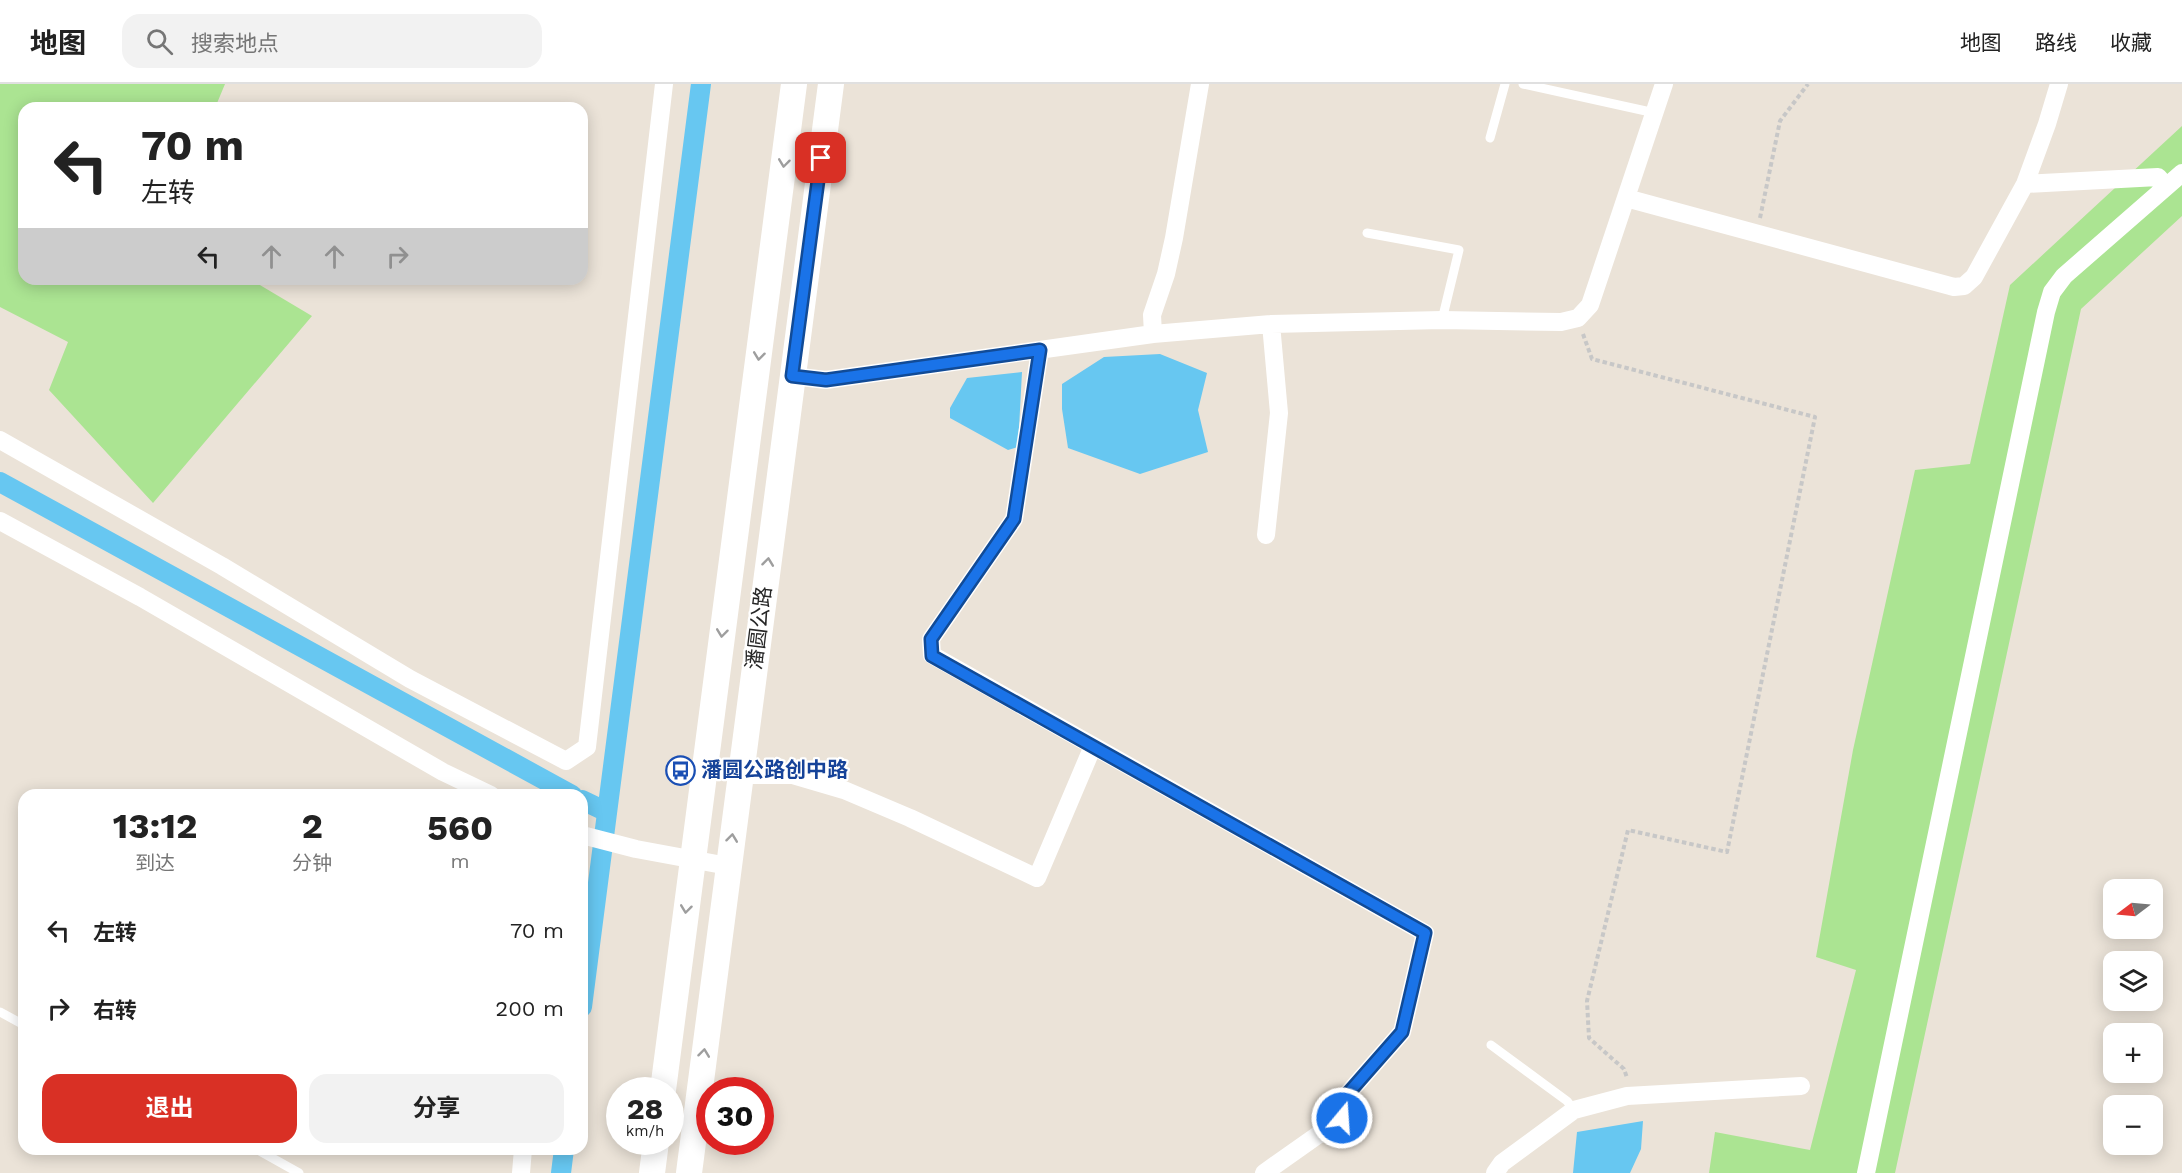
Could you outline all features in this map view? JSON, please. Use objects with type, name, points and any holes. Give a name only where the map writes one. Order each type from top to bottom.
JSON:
[{"type":"main road","name":"潘圆公路","points":[[665,1077],[794,84]]},
{"type":"main road","name":"潘圆公路","points":[[689,1173],[831,84]]},
{"type":"main road","points":[[652,1173],[654,1155]]},
{"type":"street","points":[[0,440],[222,566],[410,679],[566,761],[587,747],[664,84]]},
{"type":"street","points":[[1153,334],[1152,315],[1166,274],[1174,238],[1200,84]]},
{"type":"street","points":[[792,376],[826,380],[1153,334],[1271,324],[1442,320],[1561,322],[1578,318],[1590,305],[1664,84]]},
{"type":"street","points":[[1626,198],[1954,287],[1964,286],[1974,277],[2025,184],[2048,124],[2059,84]]},
{"type":"street","points":[[1866,1173],[2052,292],[2064,276],[2182,172]]},
{"type":"street","points":[[2025,184],[2158,177],[2166,186]]},
{"type":"street","points":[[1266,535],[1279,413],[1271,324]]},
{"type":"street","points":[[1040,350],[1014,519],[931,639],[932,656],[1425,933],[1402,1032],[1344,1098],[1342,1118],[1264,1173]]},
{"type":"street","points":[[0,521],[140,597],[443,771],[479,789]]},
{"type":"street","points":[[740,775],[793,775],[844,790],[910,818],[1037,878],[1093,746]]},
{"type":"street","points":[[588,836],[729,866]]},
{"type":"street","points":[[1494,1173],[1503,1163],[1574,1110],[1627,1096],[1801,1086]]},
{"type":"street","points":[[521,1173],[522,1155]]},
{"type":"lane","points":[[1490,138],[1505,84]]},
{"type":"lane","points":[[1523,84],[1654,113]]},
{"type":"lane","points":[[1367,233],[1459,250],[1442,320]]},
{"type":"lane","points":[[0,1012],[18,1021]]},
{"type":"lane","points":[[1491,1045],[1567,1101],[1574,1110]]},
{"type":"lane","points":[[267,1155],[299,1173]]},
{"type":"path","points":[[1757,233],[1780,121],[1808,84]]},
{"type":"path","points":[[1578,318],[1592,359],[1815,417],[1727,852],[1628,830],[1587,1001],[1589,1038],[1624,1069],[1628,1080],[1627,1096]]},
{"type":"green space","points":[[0,84],[225,84],[218,102],[18,102],[18,285],[260,285],[312,316],[153,503],[49,390],[68,342],[0,307]]},
{"type":"green space","points":[[2182,126],[2182,216],[2081,309],[1895,1173],[1709,1173],[1715,1132],[1810,1150],[1856,970],[1816,957],[1853,750],[1915,470],[1970,464],[2010,285]]},
{"type":"water","points":[[1160,354],[1207,373],[1198,410],[1208,452],[1140,474],[1068,448],[1062,409],[1062,384],[1104,357]]},
{"type":"water","points":[[1022,372],[1018,447],[1008,450],[950,418],[950,408],[967,378]]},
{"type":"water","points":[[1643,1121],[1641,1149],[1630,1173],[1573,1173],[1577,1132]]},
{"type":"waterway","points":[[588,960],[701,84]]},
{"type":"waterway","points":[[0,482],[561,789]]},
{"type":"waterway","points":[[588,803],[607,812]]},
{"type":"waterway","points":[[561,1173],[563,1155]]},
{"type":"place","name":"潘圆公路创中路","points":[[680,770]]},
{"type":"route","points":[[821,158],[792,376],[826,380],[1040,350],[1014,519],[931,639],[932,656],[1425,933],[1402,1032],[1344,1098],[1342,1118]]}]
